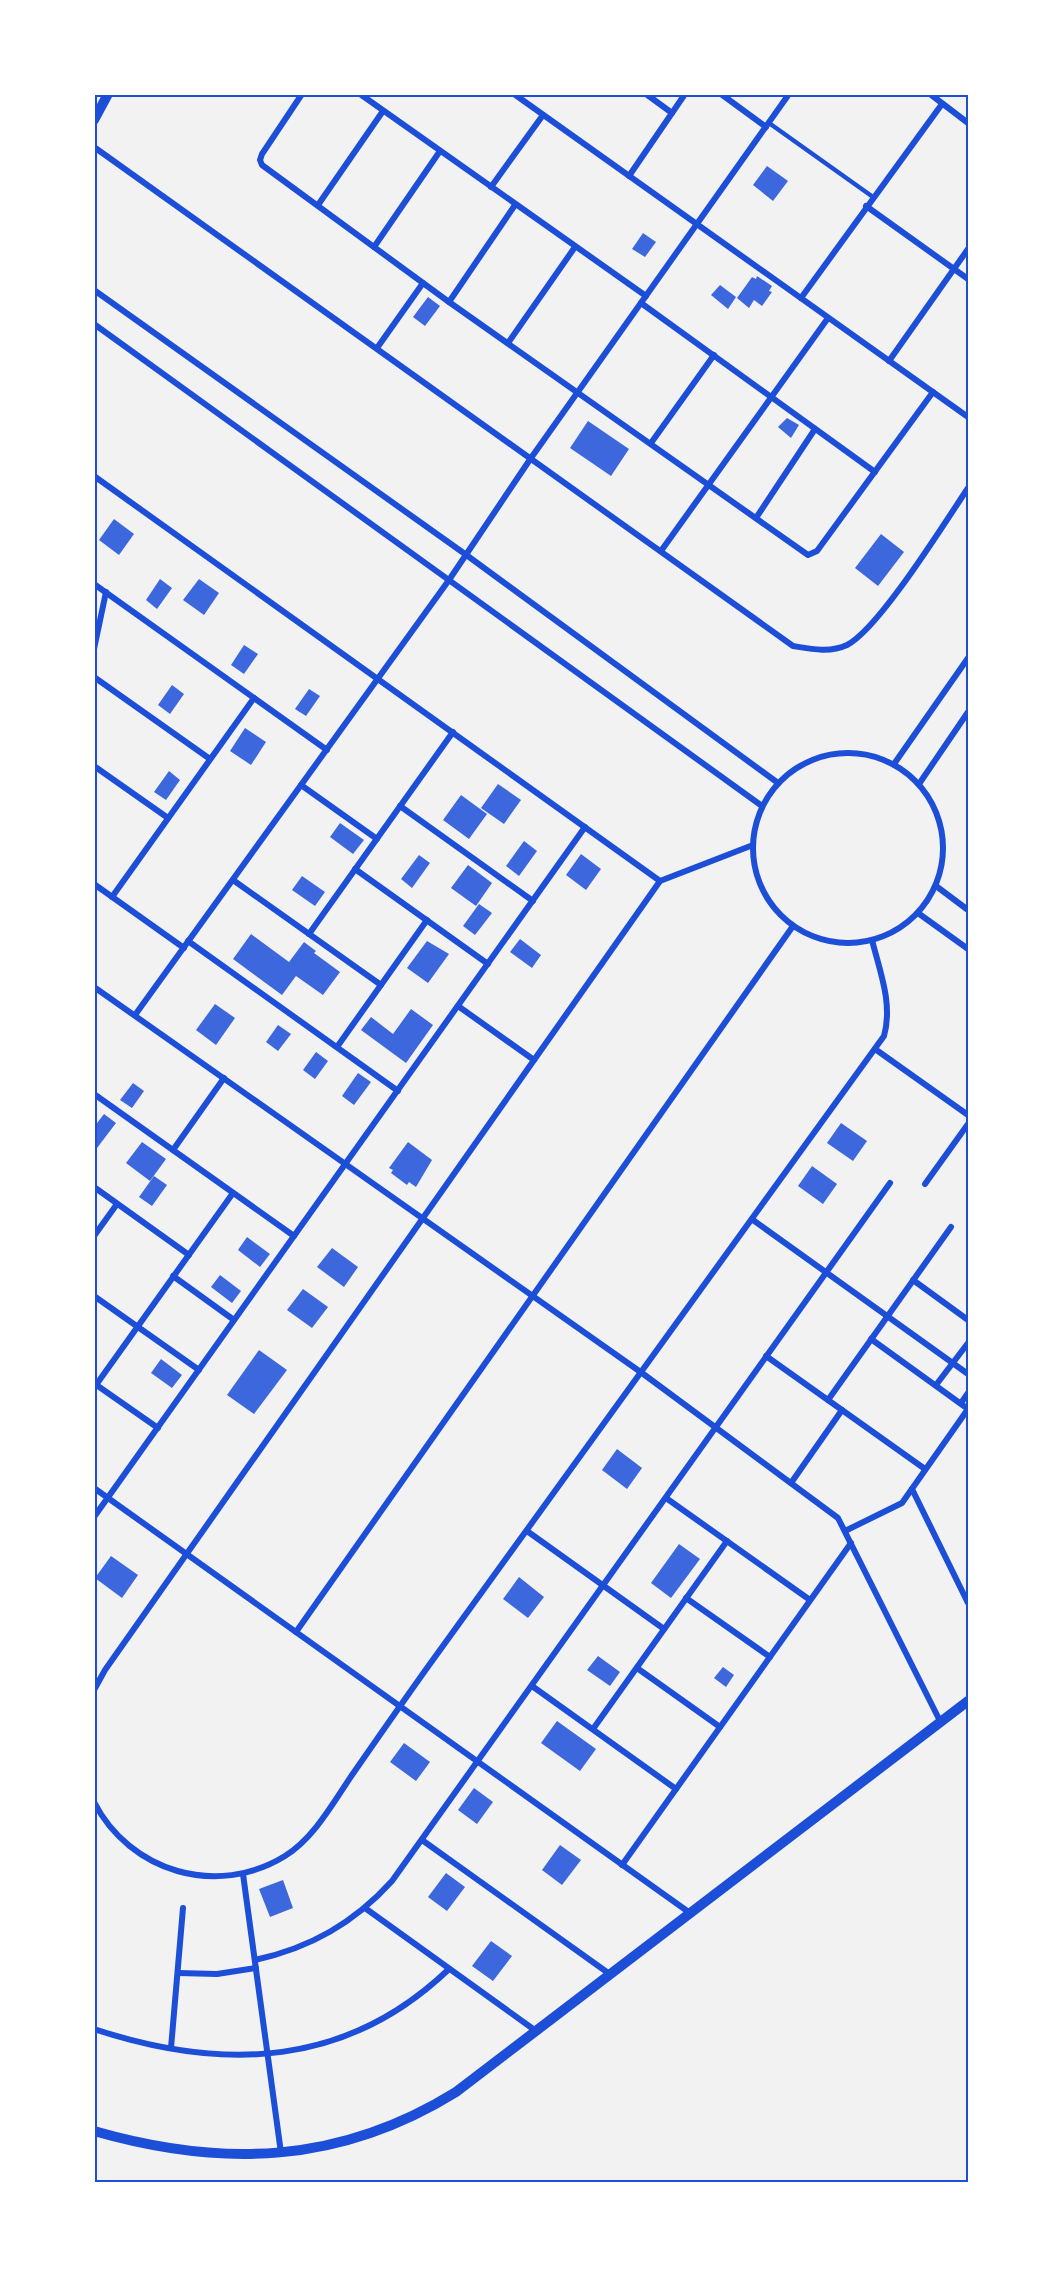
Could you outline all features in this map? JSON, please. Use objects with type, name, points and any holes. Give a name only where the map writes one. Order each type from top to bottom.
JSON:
[{"type":"street","points":[[94,120],[108,94]]},
{"type":"street","points":[[302,94],[260,160],[267,169],[423,284],[651,442],[804,553],[813,555],[933,392]]},
{"type":"street","points":[[360,94],[646,296]]},
{"type":"street","points":[[514,94],[969,417]]},
{"type":"street","points":[[646,94],[672,113]]},
{"type":"street","points":[[629,176],[685,94]]},
{"type":"street","points":[[721,94],[768,125]]},
{"type":"street","points":[[135,1015],[449,580],[531,458],[789,94]]},
{"type":"street","points":[[930,94],[968,121]]},
{"type":"street","points":[[801,298],[942,104]]},
{"type":"street","points":[[318,205],[382,111]]},
{"type":"street","points":[[491,187],[543,115]]},
{"type":"street","points":[[94,147],[793,646],[820,651],[847,645],[872,625],[969,488]]},
{"type":"street","points":[[374,247],[440,151]]},
{"type":"street","points":[[449,302],[515,205]]},
{"type":"street","points":[[866,206],[969,279]]},
{"type":"street","points":[[508,344],[575,247]]},
{"type":"street","points":[[889,361],[969,249]]},
{"type":"street","points":[[377,348],[423,284]]},
{"type":"street","points":[[94,290],[465,554],[778,783]]},
{"type":"street","points":[[641,303],[875,472]]},
{"type":"street","points":[[661,551],[828,318]]},
{"type":"street","points":[[94,324],[762,806]]},
{"type":"street","points":[[651,442],[714,355]]},
{"type":"street","points":[[756,518],[815,429]]},
{"type":"street","points":[[94,476],[660,881]]},
{"type":"street","points":[[94,584],[327,750]]},
{"type":"street","points":[[94,649],[106,592]]},
{"type":"street","points":[[894,764],[969,658]]},
{"type":"street","points":[[94,677],[210,759]]},
{"type":"street","points":[[112,897],[254,698]]},
{"type":"street","points":[[919,784],[969,712]]},
{"type":"street","points":[[309,934],[453,732]]},
{"type":"street","points":[[832,753],[864,754],[894,764],[919,784],[934,807],[942,833],[943,860],[936,886],[918,913],[901,927],[872,940],[851,943],[821,939],[793,926],[771,904],[757,876],[753,845],[755,825],[762,806],[778,783],[802,764],[832,753]]},
{"type":"street","points":[[94,766],[168,818]]},
{"type":"street","points":[[301,785],[377,839]]},
{"type":"street","points":[[400,806],[533,901]]},
{"type":"street","points":[[94,1517],[585,827]]},
{"type":"street","points":[[94,1690],[105,1670],[186,1553],[660,881],[753,845]]},
{"type":"street","points":[[355,869],[488,964]]},
{"type":"street","points":[[233,880],[381,985]]},
{"type":"street","points":[[94,884],[184,948]]},
{"type":"street","points":[[936,886],[969,910]]},
{"type":"street","points":[[918,913],[969,949]]},
{"type":"street","points":[[337,1047],[427,920]]},
{"type":"street","points":[[296,1632],[793,926]]},
{"type":"street","points":[[94,1802],[105,1822],[133,1851],[169,1870],[209,1878],[243,1874],[286,1855],[316,1828],[400,1706],[884,1036],[889,1021],[888,1006],[872,940]]},
{"type":"street","points":[[188,941],[398,1090]]},
{"type":"street","points":[[94,987],[642,1373],[838,1518],[940,1721]]},
{"type":"street","points":[[458,1006],[534,1060]]},
{"type":"street","points":[[875,1049],[969,1115]]},
{"type":"street","points":[[173,1150],[224,1078]]},
{"type":"street","points":[[94,1094],[294,1236]]},
{"type":"street","points":[[925,1184],[969,1124]]},
{"type":"street","points":[[255,1960],[312,1942],[365,1908],[392,1881],[890,1183]]},
{"type":"street","points":[[94,1187],[189,1255]]},
{"type":"street","points":[[158,1428],[95,1384],[233,1193]]},
{"type":"street","points":[[94,1236],[117,1203]]},
{"type":"street","points":[[753,1220],[969,1374]]},
{"type":"street","points":[[828,1400],[951,1227]]},
{"type":"street","points":[[173,1276],[234,1320]]},
{"type":"street","points":[[913,1280],[969,1320]]},
{"type":"street","points":[[94,1296],[199,1371]]},
{"type":"street","points":[[844,1531],[902,1503],[969,1409],[871,1339]]},
{"type":"street","points":[[936,1385],[969,1343]]},
{"type":"street","points":[[766,1356],[926,1469]]},
{"type":"street","points":[[961,1403],[969,1393]]},
{"type":"street","points":[[791,1483],[842,1410]]},
{"type":"street","points":[[94,1488],[691,1914]]},
{"type":"street","points":[[912,1489],[969,1603]]},
{"type":"street","points":[[666,1498],[810,1600]]},
{"type":"street","points":[[527,1531],[664,1629]]},
{"type":"street","points":[[593,1729],[727,1541]]},
{"type":"street","points":[[622,1865],[851,1543]]},
{"type":"street","points":[[686,1598],[770,1657]]},
{"type":"street","points":[[637,1668],[720,1727]]},
{"type":"street","points":[[532,1686],[676,1788]]},
{"type":"street","points":[[94,2132],[185,2152],[235,2156],[281,2153],[376,2132],[420,2115],[456,2092],[969,1701]]},
{"type":"street","points":[[422,1840],[610,1975]]},
{"type":"street","points":[[243,1874],[281,2153]]},
{"type":"street","points":[[171,2048],[183,1908]]},
{"type":"street","points":[[365,1908],[536,2031]]},
{"type":"street","points":[[178,1973],[217,1974],[256,1968]]},
{"type":"street","points":[[94,2029],[171,2048],[225,2054],[268,2055],[320,2046],[370,2026],[412,2001],[449,1969]]},
{"type":"lane","points":[[768,125],[873,197]]},
{"type":"building","points":[[767,166],[788,181],[773,201],[753,185]]},
{"type":"building","points":[[643,233],[656,242],[645,257],[632,249]]},
{"type":"building","points":[[757,276],[772,286],[769,291],[772,292],[762,306],[754,300],[749,308],[737,298],[752,277],[756,279]]},
{"type":"building","points":[[720,285],[736,297],[728,309],[711,295]]},
{"type":"building","points":[[428,297],[440,306],[425,326],[413,317]]},
{"type":"building","points":[[787,418],[799,425],[791,438],[778,427]]},
{"type":"building","points":[[588,421],[629,449],[611,476],[570,448]]},
{"type":"building","points":[[114,519],[134,534],[119,555],[99,540]]},
{"type":"building","points":[[881,534],[904,552],[878,586],[855,568]]},
{"type":"building","points":[[160,579],[172,588],[157,609],[146,600]]},
{"type":"building","points":[[199,579],[219,593],[204,615],[183,600]]},
{"type":"building","points":[[244,645],[258,654],[244,674],[231,665]]},
{"type":"building","points":[[172,685],[184,694],[170,714],[158,705]]},
{"type":"building","points":[[309,689],[320,696],[306,716],[295,709]]},
{"type":"building","points":[[245,728],[266,742],[251,765],[230,751]]},
{"type":"building","points":[[169,771],[180,780],[166,800],[154,792]]},
{"type":"building","points":[[498,784],[521,800],[504,824],[481,808]]},
{"type":"building","points":[[461,795],[487,814],[469,839],[443,820]]},
{"type":"building","points":[[340,823],[364,840],[353,854],[330,837]]},
{"type":"building","points":[[524,841],[537,851],[519,876],[506,866]]},
{"type":"building","points":[[581,854],[601,869],[586,890],[566,875]]},
{"type":"building","points":[[419,855],[430,863],[412,888],[401,879]]},
{"type":"building","points":[[468,865],[492,883],[476,906],[451,888]]},
{"type":"building","points":[[302,876],[325,892],[315,906],[292,890]]},
{"type":"building","points":[[479,904],[492,913],[475,935],[463,926]]},
{"type":"building","points":[[251,934],[289,962],[304,942],[316,951],[314,953],[340,972],[323,995],[296,976],[282,995],[233,959]]},
{"type":"building","points":[[520,939],[541,955],[532,968],[510,952]]},
{"type":"building","points":[[427,941],[449,954],[428,983],[407,968]]},
{"type":"building","points":[[215,1004],[235,1018],[216,1045],[196,1030]]},
{"type":"building","points":[[411,1009],[433,1025],[406,1063],[361,1030],[371,1017],[393,1034]]},
{"type":"building","points":[[278,1025],[291,1034],[278,1051],[266,1042]]},
{"type":"building","points":[[316,1052],[328,1061],[315,1079],[303,1070]]},
{"type":"building","points":[[358,1073],[371,1082],[354,1105],[342,1096]]},
{"type":"building","points":[[133,1083],[144,1091],[132,1108],[120,1100]]},
{"type":"building","points":[[104,1114],[116,1123],[94,1152],[94,1127]]},
{"type":"building","points":[[841,1123],[867,1141],[853,1161],[827,1143]]},
{"type":"building","points":[[142,1142],[166,1159],[150,1181],[126,1163]]},
{"type":"building","points":[[408,1142],[432,1160],[416,1187],[409,1182],[407,1185],[391,1173],[393,1170],[389,1168]]},
{"type":"building","points":[[812,1166],[837,1184],[823,1204],[798,1186]]},
{"type":"building","points":[[154,1176],[167,1185],[152,1206],[139,1197]]},
{"type":"building","points":[[247,1237],[270,1254],[260,1267],[238,1250]]},
{"type":"building","points":[[332,1248],[358,1267],[344,1287],[317,1267]]},
{"type":"building","points":[[220,1275],[241,1291],[232,1303],[211,1287]]},
{"type":"building","points":[[303,1289],[328,1307],[312,1328],[287,1310]]},
{"type":"building","points":[[259,1350],[287,1370],[254,1414],[227,1395]]},
{"type":"building","points":[[161,1359],[182,1375],[172,1388],[151,1373]]},
{"type":"building","points":[[617,1449],[642,1468],[627,1489],[602,1470]]},
{"type":"building","points":[[679,1544],[700,1559],[671,1598],[651,1583]]},
{"type":"building","points":[[111,1556],[138,1575],[122,1598],[95,1578]]},
{"type":"building","points":[[519,1577],[544,1597],[528,1618],[503,1599]]},
{"type":"building","points":[[598,1656],[620,1672],[610,1686],[587,1670]]},
{"type":"building","points":[[723,1667],[734,1675],[726,1687],[714,1678]]},
{"type":"building","points":[[557,1721],[596,1749],[580,1771],[541,1743]]},
{"type":"building","points":[[404,1743],[430,1762],[416,1781],[390,1762]]},
{"type":"building","points":[[474,1788],[493,1802],[477,1824],[458,1810]]},
{"type":"building","points":[[560,1845],[581,1860],[562,1885],[542,1870]]},
{"type":"building","points":[[446,1873],[465,1887],[447,1911],[428,1897]]},
{"type":"building","points":[[283,1880],[293,1908],[270,1917],[259,1889]]},
{"type":"building","points":[[491,1941],[512,1956],[493,1981],[472,1966]]}]
